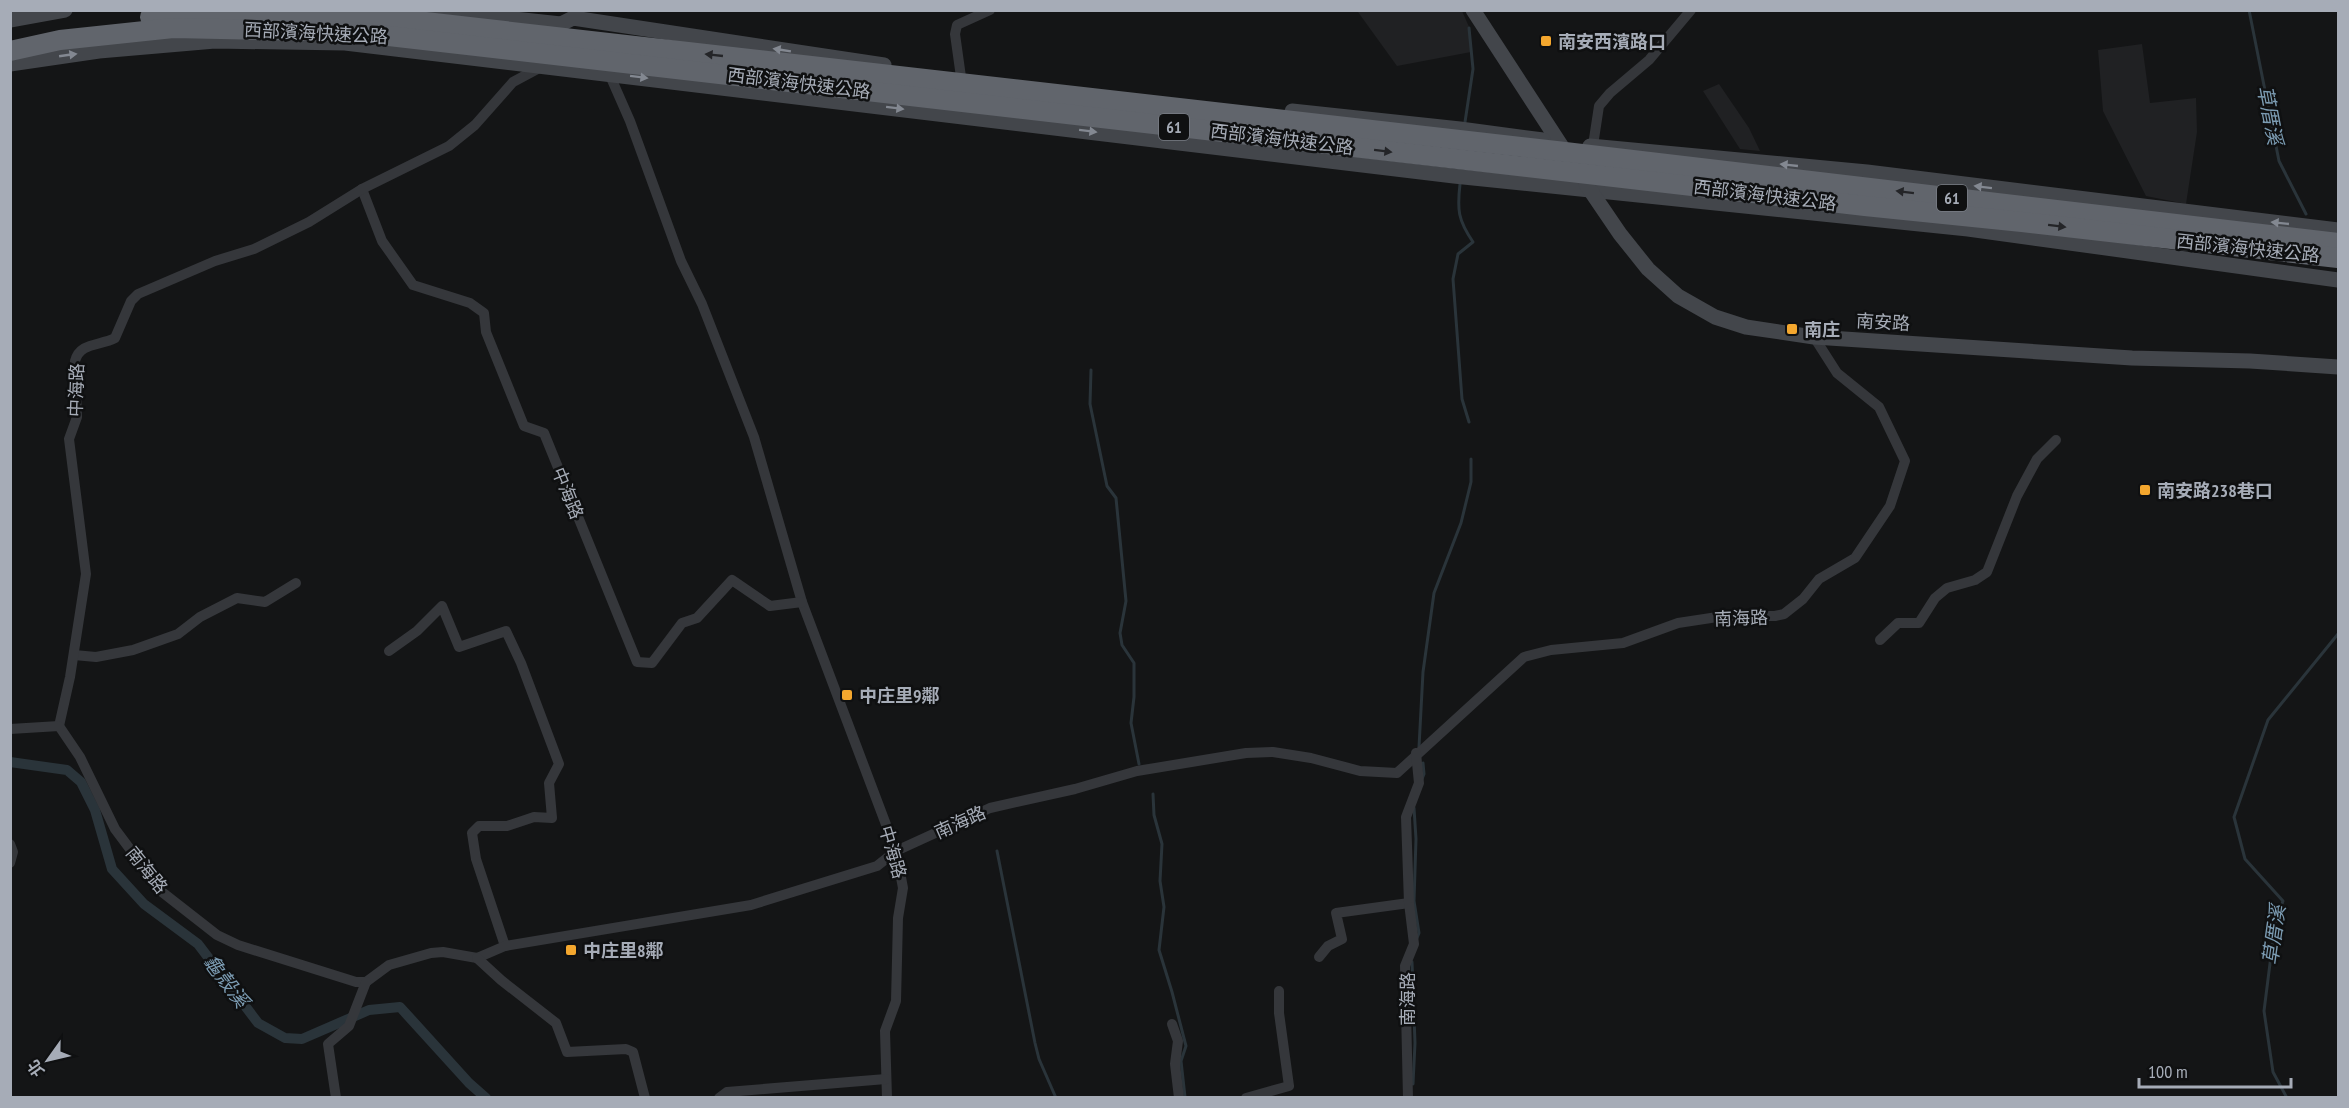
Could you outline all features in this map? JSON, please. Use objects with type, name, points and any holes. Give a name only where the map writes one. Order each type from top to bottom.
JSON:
[{"type":"highway","name":"西部濱海快速公路","points":[[10,37],[56,28],[173,15],[355,14],[2338,243]]},
{"type":"highway","name":"西部濱海快速公路","points":[[10,51],[60,40],[173,28],[354,32],[1841,204],[2338,258]]},
{"type":"street","points":[[10,20],[65,10]]},
{"type":"street","points":[[432,10],[561,24],[577,14],[961,77],[1460,129],[1593,146],[1867,172],[2338,230]]},
{"type":"street","points":[[961,77],[957,25],[990,10]]},
{"type":"street","points":[[1589,188],[1599,106],[1610,93],[1650,60],[1691,10]]},
{"type":"street","name":"南安路","points":[[1474,11],[1620,234],[1648,269],[1678,296],[1715,317],[1746,327],[1814,338],[2132,358],[2250,361],[2338,367]]},
{"type":"street","name":"中海路","points":[[59,726],[74,656],[86,574],[69,439],[77,417],[75,361],[77,353],[85,347],[115,338],[131,301],[138,294],[215,261],[254,249],[309,222],[362,189],[449,146],[475,125],[513,82],[543,65],[577,14],[610,74],[630,122],[681,261],[702,304],[753,437],[802,602],[896,851],[903,888],[898,918],[896,1001],[885,1031],[887,1098]]},
{"type":"street","points":[[10,64],[99,51],[215,41],[345,43],[1454,176],[1968,228],[2338,280]]},
{"type":"street","name":"中海路","points":[[362,189],[382,241],[413,285],[470,303],[484,313],[486,332],[524,426],[544,433],[637,662],[652,663],[682,623],[697,618],[732,580],[770,606],[802,602]]},
{"type":"street","name":"南海路","points":[[477,958],[505,946],[751,905],[877,866],[896,851],[990,808],[1075,789],[1137,771],[1236,754],[1273,752],[1311,758],[1360,771],[1397,772],[1524,657],[1551,650],[1623,643],[1678,623],[1724,616],[1784,614],[1803,599],[1819,579],[1855,558],[1890,506],[1905,460],[1879,407],[1837,373],[1814,338]]},
{"type":"street","points":[[1880,640],[1898,623],[1919,623],[1935,598],[1947,588],[1975,580],[1987,572],[2017,496],[2037,459],[2056,440]]},
{"type":"street","points":[[74,656],[96,657],[133,650],[178,634],[200,617],[237,598],[265,602],[296,583]]},
{"type":"street","points":[[389,651],[417,631],[442,606],[459,647],[506,631],[521,663],[559,764],[549,783],[552,818],[534,817],[507,826],[479,826],[472,833],[476,859],[505,946]]},
{"type":"street","points":[[10,729],[59,726]]},
{"type":"street","name":"南海路","points":[[59,726],[80,757],[115,829],[162,892],[217,934],[238,945],[346,981],[366,982]]},
{"type":"street","name":"南海路","points":[[1408,1098],[1405,966],[1414,944],[1409,903],[1406,816],[1419,783],[1416,753]]},
{"type":"street","points":[[10,844],[13,852],[10,863]]},
{"type":"street","points":[[1319,957],[1328,946],[1342,939],[1336,913],[1409,903]]},
{"type":"street","points":[[336,1098],[328,1044],[349,1026],[366,982],[389,965],[431,953],[443,952],[477,958],[556,1023],[561,1031],[567,1052],[626,1049],[633,1052],[645,1098]]},
{"type":"street","points":[[1246,1098],[1289,1086],[1279,1013],[1279,991]]},
{"type":"street","points":[[1172,1024],[1178,1041],[1175,1064],[1179,1098]]},
{"type":"street","points":[[719,1098],[727,1092],[886,1079]]},
{"type":"shaded area","points":[[1359,11],[1462,11],[1470,29],[1471,52],[1397,66]]},
{"type":"shaded area","points":[[2142,44],[2150,103],[2196,98],[2197,132],[2186,204],[2146,196],[2103,111],[2098,50]]},
{"type":"shaded area","points":[[1719,84],[1749,128],[1760,151],[1740,149],[1703,91]]},
{"type":"waterway","name":"草厝溪","points":[[2249,10],[2279,161],[2306,214]]},
{"type":"waterway","points":[[1465,122],[1473,69],[1469,28]]},
{"type":"waterway","points":[[1460,184],[1460,214],[1464,227],[1473,242],[1458,254],[1453,279],[1462,399],[1469,422]]},
{"type":"waterway","points":[[1091,370],[1090,404],[1107,486],[1116,498],[1126,601],[1120,633],[1122,645],[1134,663],[1131,723],[1139,764]]},
{"type":"waterway","points":[[1419,747],[1423,672],[1434,593],[1461,523],[1471,482],[1471,459]]},
{"type":"waterway","name":"草厝溪","points":[[2287,1098],[2273,1072],[2264,1011],[2275,924],[2283,901],[2245,859],[2234,817],[2268,720],[2338,634]]},
{"type":"waterway","name":"龜殼溪","points":[[10,762],[67,770],[81,782],[95,810],[112,869],[144,904],[198,944],[258,1023],[285,1038],[302,1039],[369,1010],[400,1007],[469,1083],[486,1098]]},
{"type":"waterway","points":[[1422,779],[1423,763]]},
{"type":"waterway","points":[[1153,794],[1154,815],[1162,844],[1160,881],[1164,907],[1159,950],[1186,1046],[1181,1061],[1185,1097]]},
{"type":"waterway","points":[[1414,808],[1416,839],[1414,901],[1419,933],[1417,938]]},
{"type":"waterway","points":[[997,851],[1035,1043],[1039,1059],[1056,1098]]},
{"type":"waterway","points":[[1412,962],[1415,1043],[1413,1084]]},
{"type":"place","name":"南安西濱路口","points":[[1546,41]]},
{"type":"place","name":"南庄","points":[[1792,329]]},
{"type":"place","name":"南安路238巷口","points":[[2145,490]]},
{"type":"place","name":"中庄里9鄰","points":[[847,695]]},
{"type":"place","name":"中庄里8鄰","points":[[571,950]]}]
